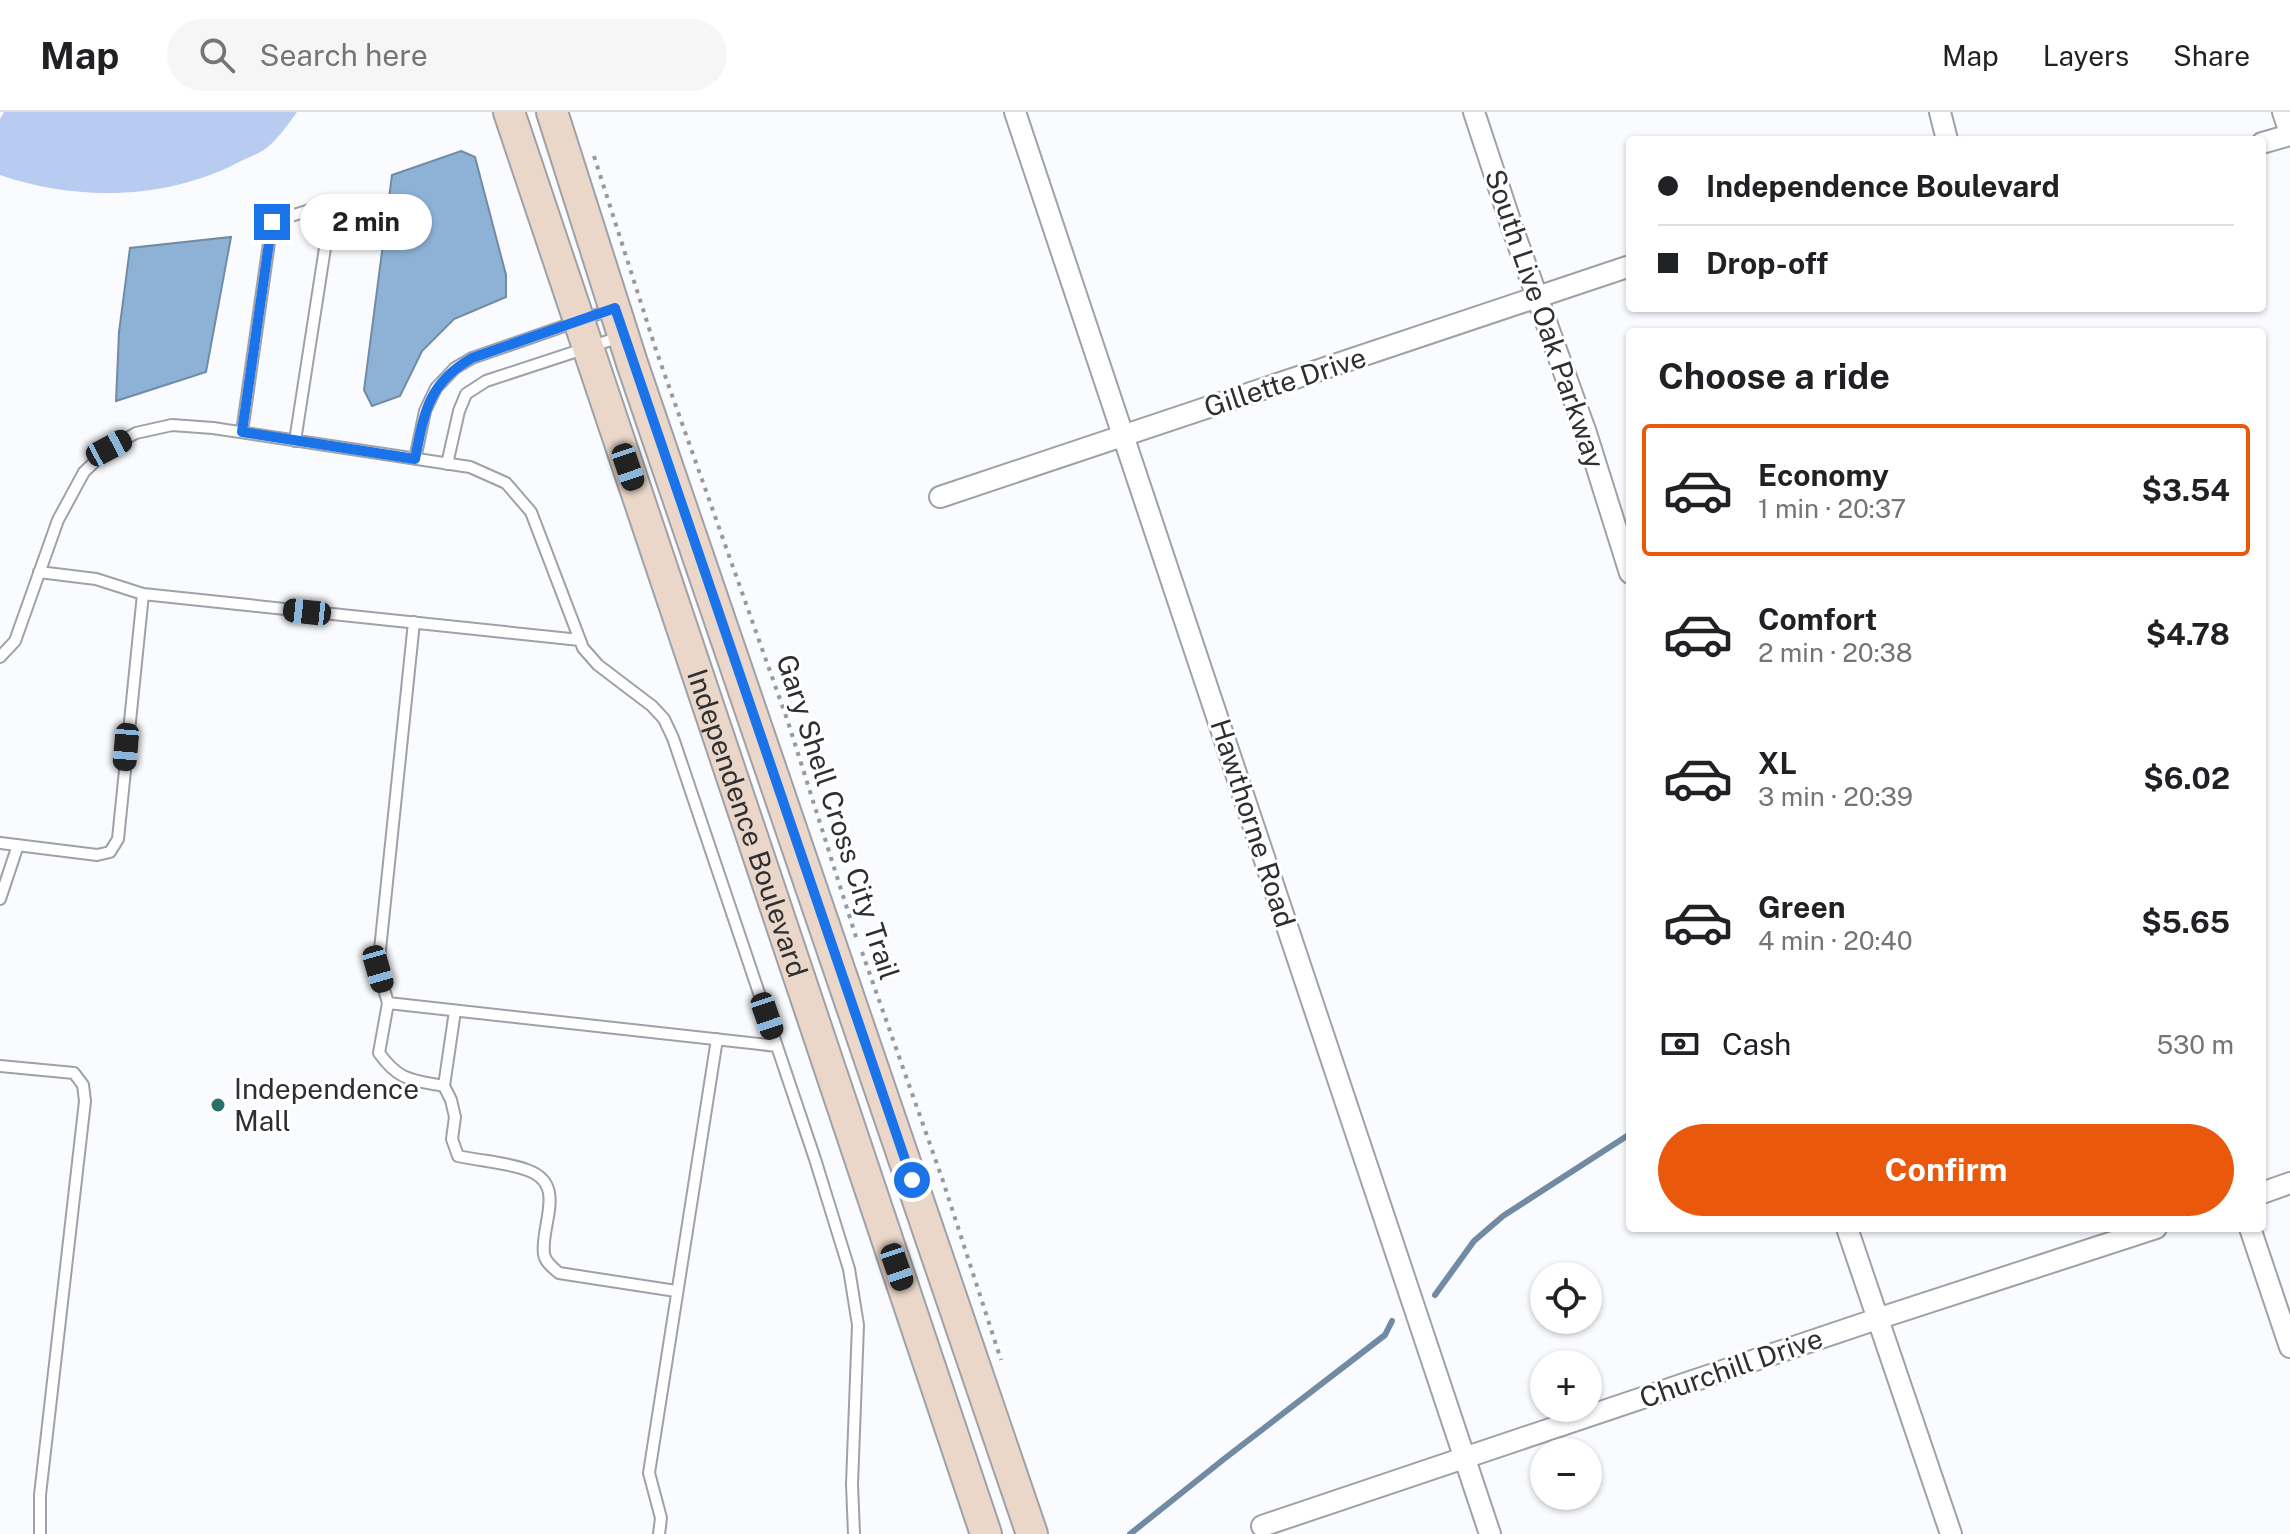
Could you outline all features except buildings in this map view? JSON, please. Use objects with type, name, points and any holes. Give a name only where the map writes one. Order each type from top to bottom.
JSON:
[{"type":"main road","name":"Independence Boulevard","points":[[509,112],[986,1534]]},
{"type":"main road","name":"Independence Boulevard","points":[[552,112],[619,322],[1032,1534]]},
{"type":"street","name":"Hawthorne Road","points":[[1015,112],[1490,1534]]},
{"type":"street","name":"South Live Oak Parkway","points":[[1474,112],[1586,433],[1626,560]]},
{"type":"street","points":[[1940,112],[1946,136]]},
{"type":"street","points":[[2266,142],[2290,134],[2283,112]]},
{"type":"street","name":"Gillette Drive","points":[[940,497],[1626,267]]},
{"type":"street","points":[[2266,1192],[2290,1183]]},
{"type":"street","points":[[1848,1232],[1951,1534]]},
{"type":"street","name":"Churchill Drive","points":[[1262,1526],[2144,1232]]},
{"type":"street","points":[[2251,1232],[2290,1347]]},
{"type":"lane","points":[[242,432],[272,222],[332,203],[295,441]]},
{"type":"lane","points":[[447,464],[466,394],[486,381],[583,335],[619,322]]},
{"type":"lane","points":[[415,459],[425,411],[436,388],[455,368],[486,353],[583,335],[619,322]]},
{"type":"lane","points":[[0,657],[15,641],[58,520],[84,472],[109,448],[136,433],[172,425],[242,432],[470,467],[506,483],[531,512],[583,648],[598,665],[652,706],[669,728],[827,1197],[852,1285],[858,1325],[852,1484],[854,1534]]},
{"type":"lane","points":[[39,572],[96,579],[143,594],[580,640]]},
{"type":"lane","points":[[0,843],[97,855],[110,852],[118,839],[143,594]]},
{"type":"lane","points":[[414,622],[378,969],[388,1003],[379,1053],[389,1067],[404,1078],[444,1086]]},
{"type":"lane","points":[[0,899],[18,845]]},
{"type":"lane","points":[[388,1003],[777,1046]]},
{"type":"lane","points":[[455,1011],[444,1086],[455,1117],[452,1139],[458,1156],[529,1170],[542,1181],[551,1196],[544,1254],[559,1273],[676,1291]]},
{"type":"lane","points":[[659,1534],[661,1518],[649,1473],[717,1039]]},
{"type":"lane","points":[[0,1066],[74,1073],[83,1085],[85,1101],[40,1495],[40,1534]]},
{"type":"path","name":"Gary Shell Cross City Trail","points":[[594,154],[656,350],[788,722],[859,944],[943,1181],[1001,1360]]},
{"type":"shaded area","points":[[4,112],[297,112],[267,147],[215,173],[154,189],[92,193],[30,184],[0,175],[0,119]]},
{"type":"shaded area","points":[[461,151],[475,157],[506,275],[506,297],[454,319],[422,351],[400,396],[372,406],[364,390],[392,175]]},
{"type":"shaded area","points":[[231,237],[206,372],[116,401],[119,332],[130,248]]},
{"type":"waterway","points":[[1435,1295],[1474,1241],[1503,1216],[1626,1137]]},
{"type":"waterway","points":[[1130,1534],[1385,1335],[1392,1321]]},
{"type":"place","name":"Independence Mall","points":[[218,1105]]},
{"type":"route","points":[[272,222],[242,432],[415,459],[425,411],[436,388],[455,368],[472,358],[615,308],[912,1180]]}]
